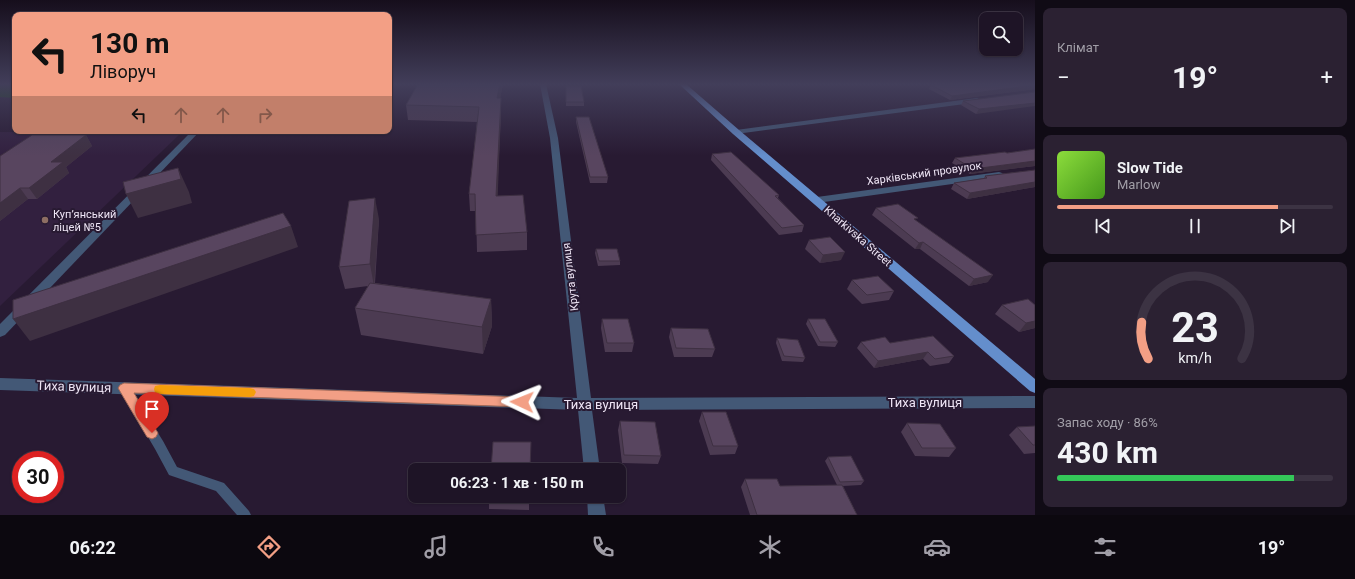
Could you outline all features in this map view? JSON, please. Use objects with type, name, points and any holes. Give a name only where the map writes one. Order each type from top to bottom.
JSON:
[{"type":"main road","name":"Kharkivska Street","points":[[709,108],[1035,387]]},
{"type":"street","name":"Крута вулиця","points":[[548,108],[554,138],[591,463]]},
{"type":"street","points":[[736,132],[914,108]]},
{"type":"street","points":[[0,332],[193,134]]},
{"type":"street","name":"Харківський провулок","points":[[817,200],[1012,174]]},
{"type":"street","name":"Тиха вулиця","points":[[0,384],[585,404],[1035,402]]},
{"type":"street","points":[[596,503],[597,515]]},
{"type":"lane","points":[[124,388],[173,471],[220,487],[245,515]]},
{"type":"shaded area","name":"Куп’янський ліцей №5","points":[[0,132],[12,132],[12,134],[180,134],[0,306]]},
{"type":"building","points":[[479,108],[500,108],[496,196],[523,195],[527,232],[476,235],[475,194],[469,194]]},
{"type":"building","points":[[576,117],[589,117],[608,177],[590,177]]},
{"type":"building","points":[[32,135],[86,135],[51,162],[63,162],[29,188],[20,188],[0,203],[0,156]]},
{"type":"building","points":[[1035,149],[1035,161],[973,169],[955,158],[1007,153]]},
{"type":"building","points":[[731,152],[779,195],[775,196],[804,225],[782,228],[712,154]]},
{"type":"building","points":[[178,168],[181,179],[126,194],[123,182]]},
{"type":"building","points":[[1035,170],[1035,182],[970,193],[954,183],[987,178],[985,176]]},
{"type":"building","points":[[375,198],[370,264],[339,267],[349,201]]},
{"type":"building","points":[[898,204],[918,218],[914,219],[993,275],[974,279],[923,242],[919,243],[876,208]]},
{"type":"building","points":[[283,213],[291,226],[13,319],[13,300]]},
{"type":"building","points":[[830,237],[845,252],[823,255],[809,240]]},
{"type":"building","points":[[596,249],[617,249],[620,261],[599,261]]},
{"type":"building","points":[[878,276],[894,291],[867,295],[852,280]]},
{"type":"building","points":[[370,283],[491,299],[482,327],[355,308]]},
{"type":"building","points":[[1028,299],[1035,305],[1035,321],[1026,323],[1002,305]]},
{"type":"building","points":[[602,319],[628,319],[634,343],[607,343]]},
{"type":"building","points":[[808,319],[825,319],[838,342],[820,342]]},
{"type":"building","points":[[671,328],[708,329],[715,349],[676,348]]},
{"type":"building","points":[[933,336],[954,356],[935,359],[928,352],[878,361],[861,342],[885,337],[890,343]]},
{"type":"building","points":[[777,338],[798,340],[805,358],[784,356]]},
{"type":"building","points":[[702,412],[726,412],[738,446],[713,446]]},
{"type":"building","points":[[620,421],[655,422],[661,456],[624,455]]},
{"type":"building","points":[[907,423],[940,424],[956,448],[922,448]]},
{"type":"building","points":[[1035,426],[1035,445],[1033,445],[1017,427]]},
{"type":"building","points":[[493,442],[531,442],[530,463],[492,463]]},
{"type":"building","points":[[851,456],[864,481],[840,482],[828,457]]},
{"type":"building","points":[[745,479],[777,479],[780,486],[842,485],[857,515],[757,515]]},
{"type":"slow traffic","points":[[160,389],[250,392]]},
{"type":"place","name":"Куп’янський ліцей №5","points":[[45,220]]},
{"type":"route","points":[[152,433],[124,388],[522,402]]}]
